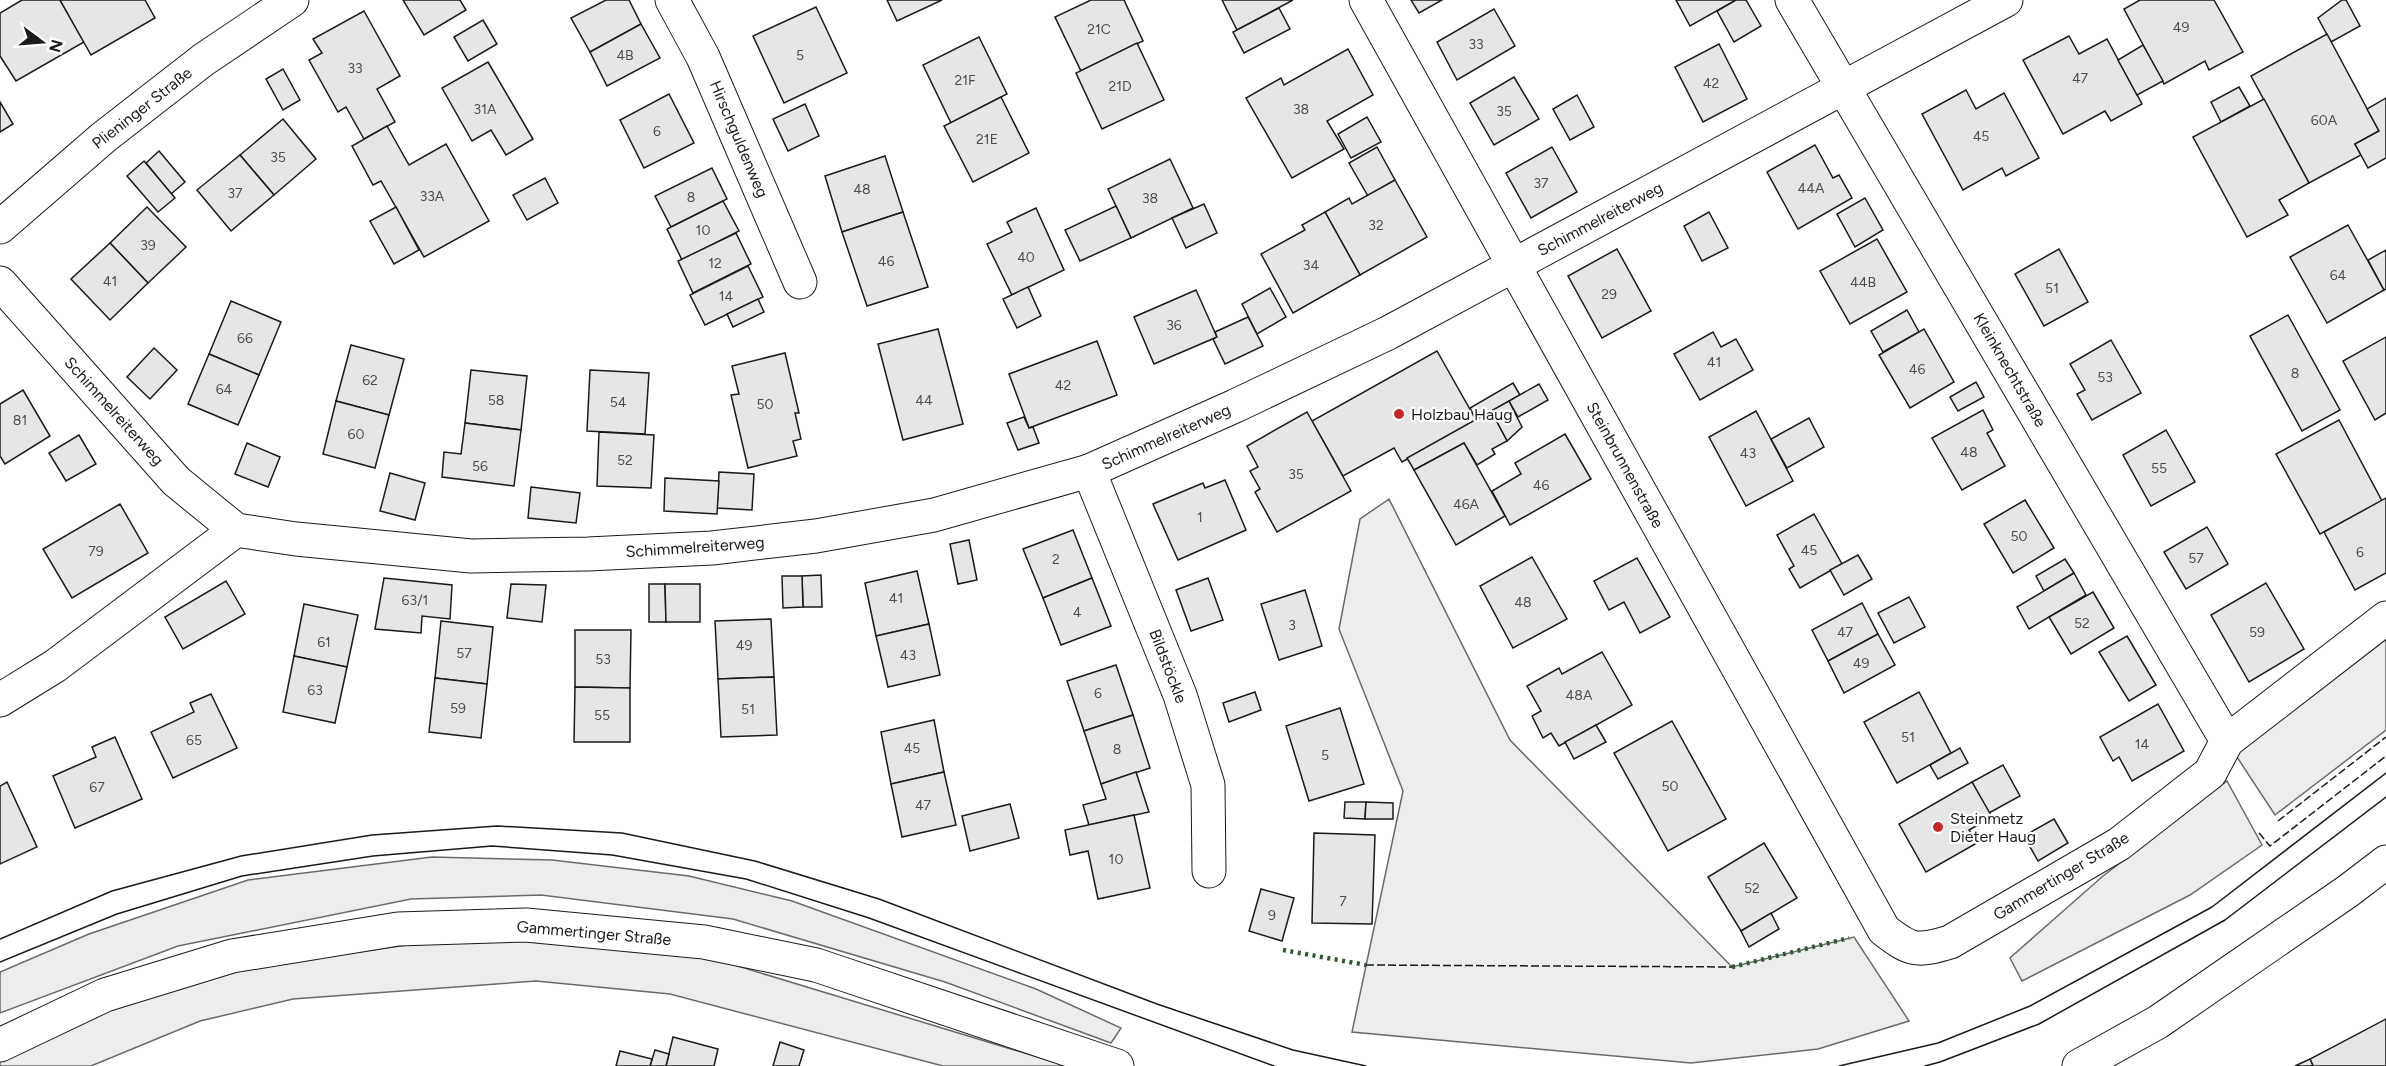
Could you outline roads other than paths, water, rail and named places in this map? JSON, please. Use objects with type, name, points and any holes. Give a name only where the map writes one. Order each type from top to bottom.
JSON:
[{"type":"street","name":"Plieninger Straße","points":[[0,227],[104,137],[194,67],[292,0]]},
{"type":"street","name":"Hirschguldenweg","points":[[672,0],[703,57],[800,282]]},
{"type":"street","name":"Steinbrunnenstraße","points":[[1366,0],[1884,930]]},
{"type":"street","name":"Kleinknechtstraße","points":[[1792,0],[2227,741]]},
{"type":"street","name":"Schimmelreiterweg","points":[[0,283],[176,481],[236,530],[296,539],[471,556],[588,554],[712,548],[816,536],[934,515],[1089,471],[1235,406],[1388,333],[1845,89],[2006,0]]},
{"type":"street","name":"Bildstöckle","points":[[1089,471],[1180,695],[1208,785],[1209,871]]},
{"type":"street","points":[[0,700],[55,666],[236,530]]},
{"type":"street","name":"Gammertinger Straße","points":[[1884,930],[1903,945],[1924,950],[1950,942],[2119,844],[2210,773],[2227,741],[2386,618]]},
{"type":"street","points":[[2079,1066],[2158,1022],[2348,891],[2386,862]]},
{"type":"street","name":"Gammertinger Straße","points":[[0,1045],[105,995],[232,956],[398,929],[526,924],[704,942],[816,965],[1117,1066]]},
{"type":"tram line","points":[[1839,1066],[1938,1043],[2030,1006],[2212,907],[2386,773]]},
{"type":"tram line","points":[[1925,1066],[2039,1024],[2225,920],[2386,797]]},
{"type":"tram line","points":[[0,939],[112,891],[241,856],[372,835],[497,826],[622,833],[755,861],[879,899],[1157,1004],[1293,1050],[1366,1066]]},
{"type":"tram line","points":[[0,962],[117,914],[242,876],[373,856],[492,846],[612,855],[746,879],[869,918],[1274,1066]]},
{"type":"place","name":"Holzbau Haug","points":[[1399,414]]},
{"type":"place","name":"Steinmetz Dieter Haug","points":[[1938,827]]}]
